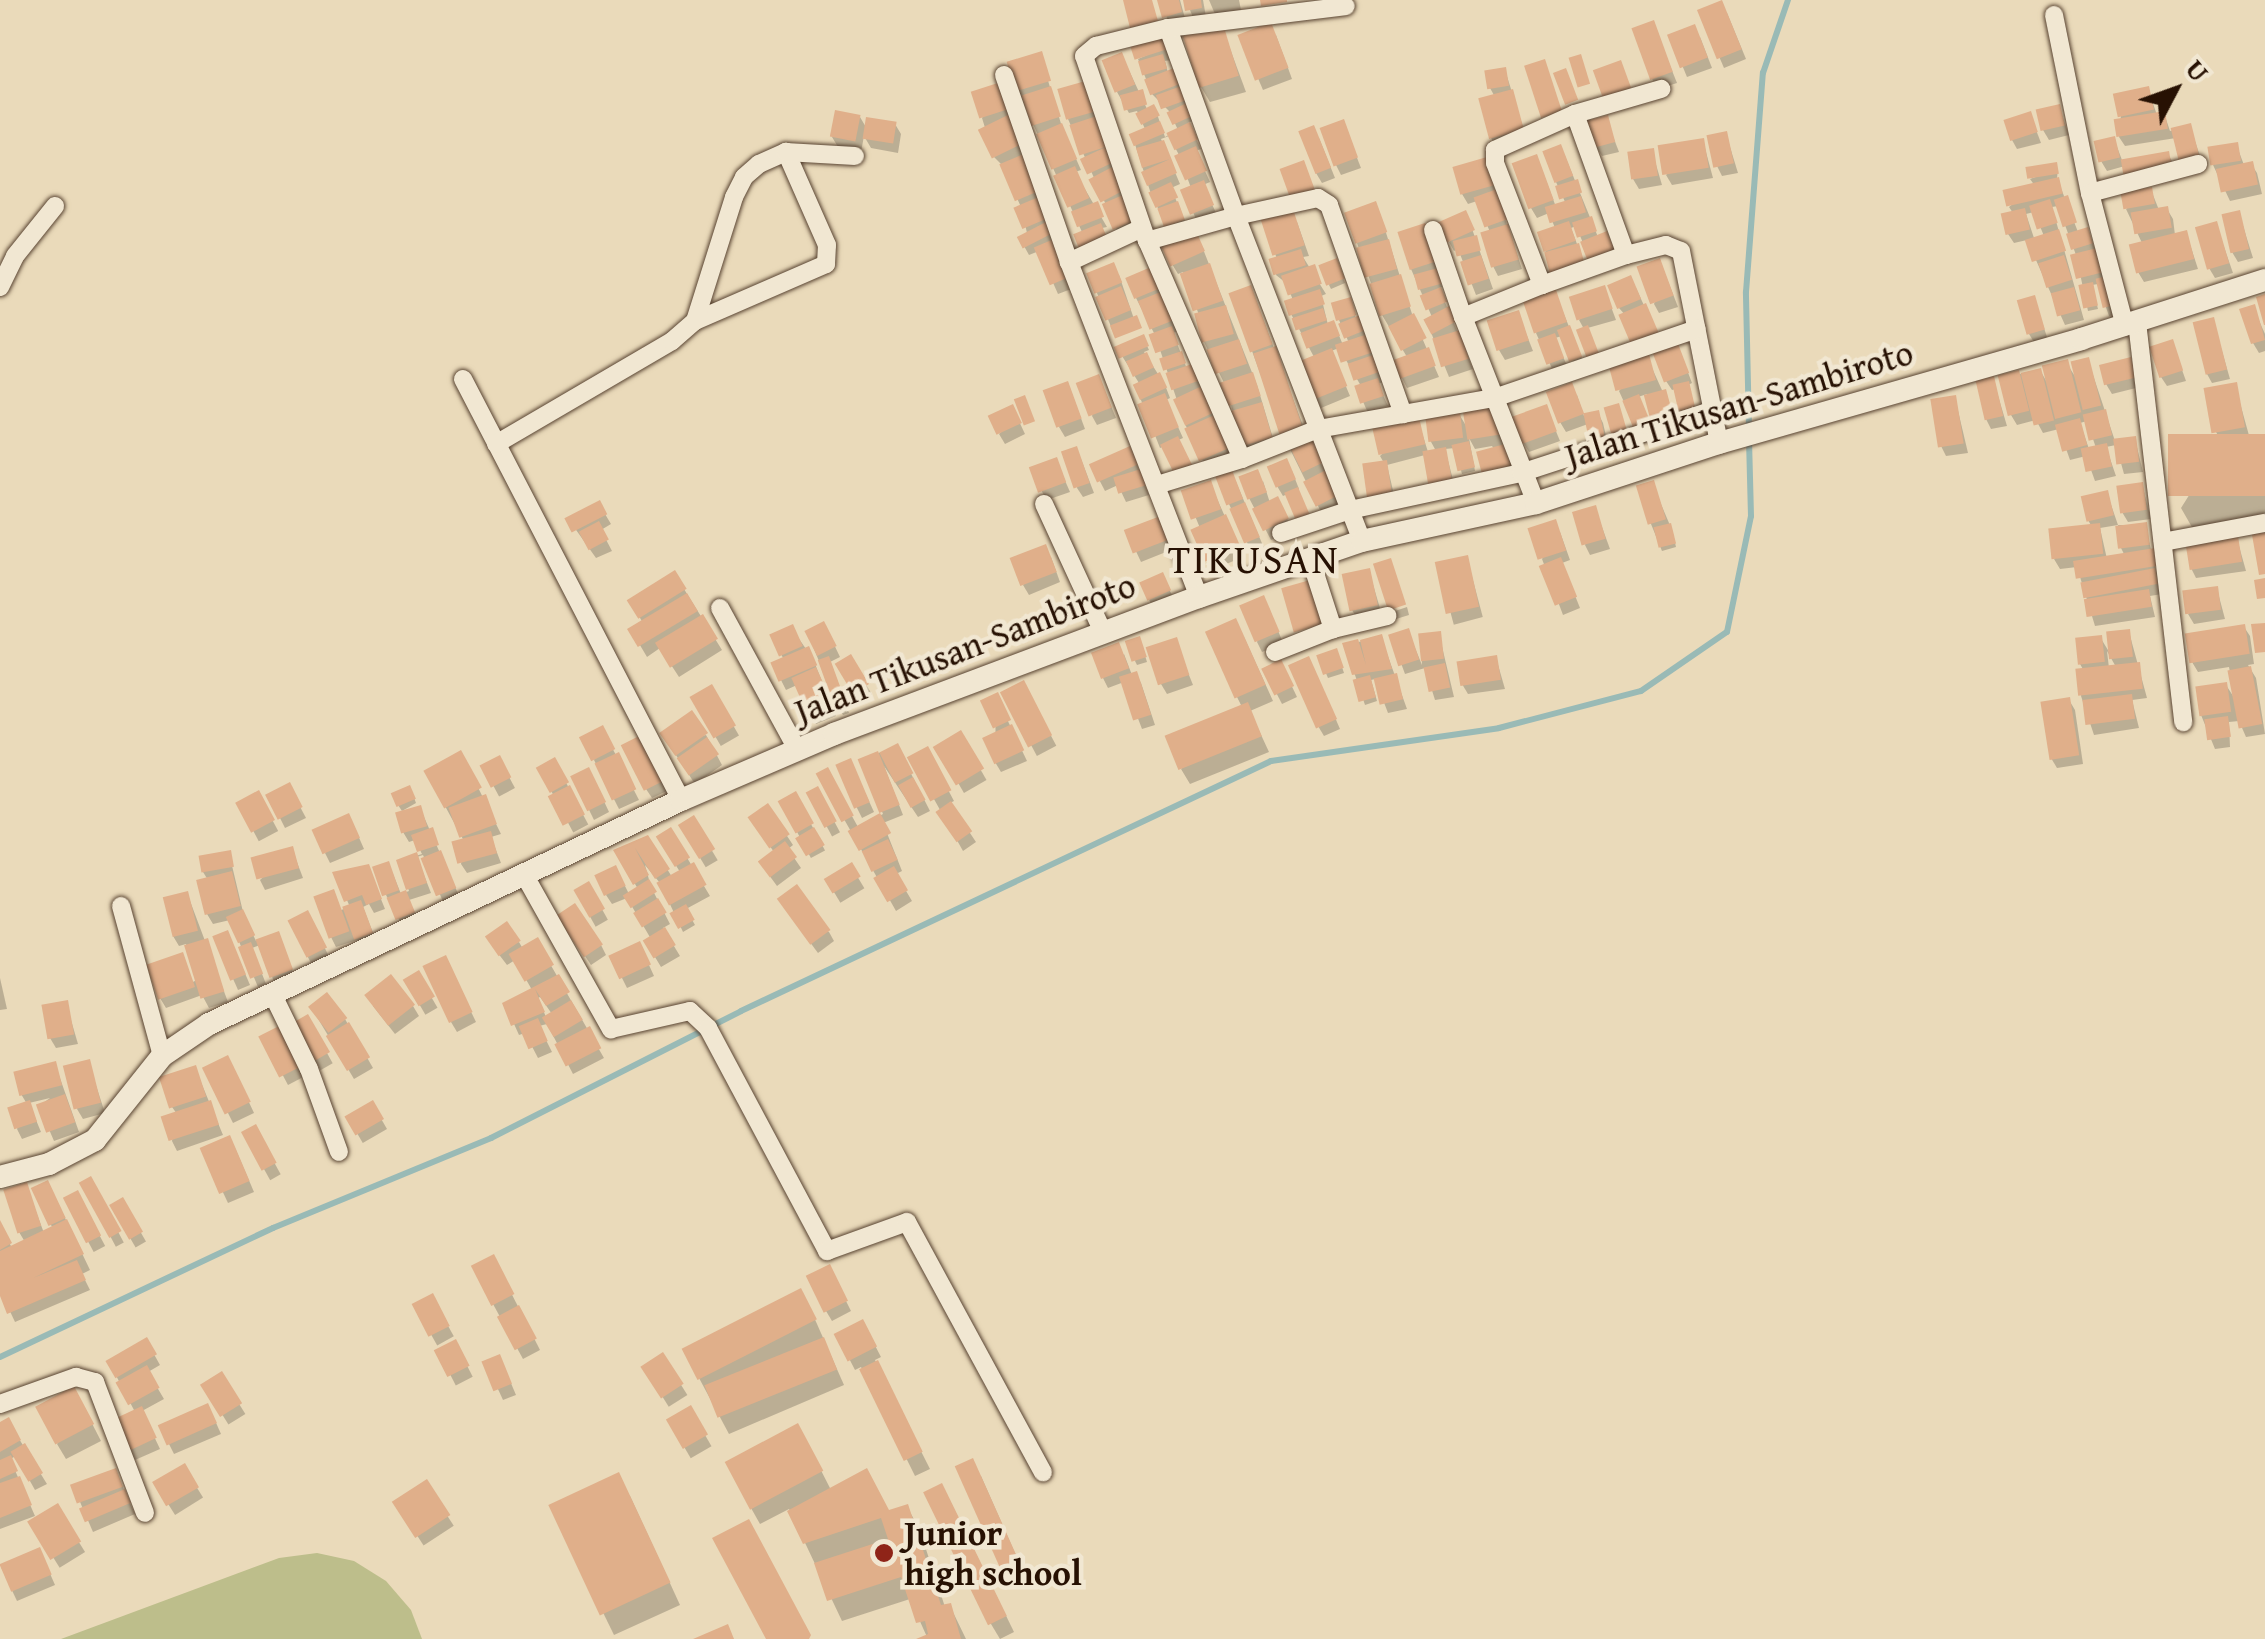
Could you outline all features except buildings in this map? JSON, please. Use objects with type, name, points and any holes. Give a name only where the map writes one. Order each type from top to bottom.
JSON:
[{"type":"street","points":[[1242,459],[1145,234],[1084,56],[1096,46],[1168,28],[1346,6]]},
{"type":"street","points":[[2054,15],[2090,193],[2131,324],[2163,542],[2183,722]]},
{"type":"street","points":[[1168,28],[1362,541]]},
{"type":"street","points":[[1004,76],[1069,262],[1199,596]]},
{"type":"street","points":[[1542,285],[1494,157],[1506,142],[1575,114],[1661,89]]},
{"type":"street","points":[[1575,114],[1626,255]]},
{"type":"street","points":[[496,444],[672,341],[695,320],[826,264],[828,245],[786,152]]},
{"type":"street","points":[[695,320],[724,222],[744,176],[786,152],[855,156]]},
{"type":"street","points":[[2090,193],[2198,164]]},
{"type":"street","points":[[1069,262],[1145,234],[1318,198],[1329,205],[1403,414]]},
{"type":"street","points":[[0,287],[15,256],[55,206]]},
{"type":"street","points":[[1433,230],[1521,473],[1536,503]]},
{"type":"street","points":[[1463,317],[1626,255],[1666,246],[1681,251],[1711,411],[1721,442]]},
{"type":"street","name":"Jalan Tikusan-Sambiroto","points":[[0,1176],[49,1164],[95,1140],[162,1056],[210,1024],[681,800],[797,749],[1199,596],[1362,541],[1536,503],[1786,422],[2131,324],[2265,280]]},
{"type":"street","points":[[1158,485],[1318,430],[1494,398],[1697,329]]},
{"type":"street","points":[[463,378],[681,800]]},
{"type":"street","points":[[1281,533],[1350,510],[1521,473],[1711,411]]},
{"type":"street","points":[[1044,504],[1103,632]]},
{"type":"street","points":[[2163,542],[2265,523]]},
{"type":"street","points":[[1310,558],[1333,629]]},
{"type":"street","points":[[720,608],[797,749]]},
{"type":"street","points":[[1276,652],[1333,629],[1387,616]]},
{"type":"street","points":[[526,876],[611,1029],[690,1011],[708,1028],[827,1251],[907,1222],[1042,1472]]},
{"type":"street","points":[[121,906],[162,1056]]},
{"type":"street","points":[[273,995],[309,1068],[340,1152]]},
{"type":"street","points":[[0,1404],[76,1376],[95,1382],[144,1514]]},
{"type":"green space","points":[[317,1553],[354,1561],[386,1581],[411,1610],[422,1639],[61,1639],[279,1558]]},
{"type":"waterway","points":[[1749,429],[1746,292],[1763,73],[1788,0]]},
{"type":"waterway","points":[[0,1357],[273,1228],[491,1138],[741,1011],[1271,761],[1499,728],[1641,691],[1727,632],[1751,516],[1749,442]]},
{"type":"place","name":"Junior high school","points":[[884,1553]]},
{"type":"district","name":"TIKUSAN","points":[[1254,559]]}]
